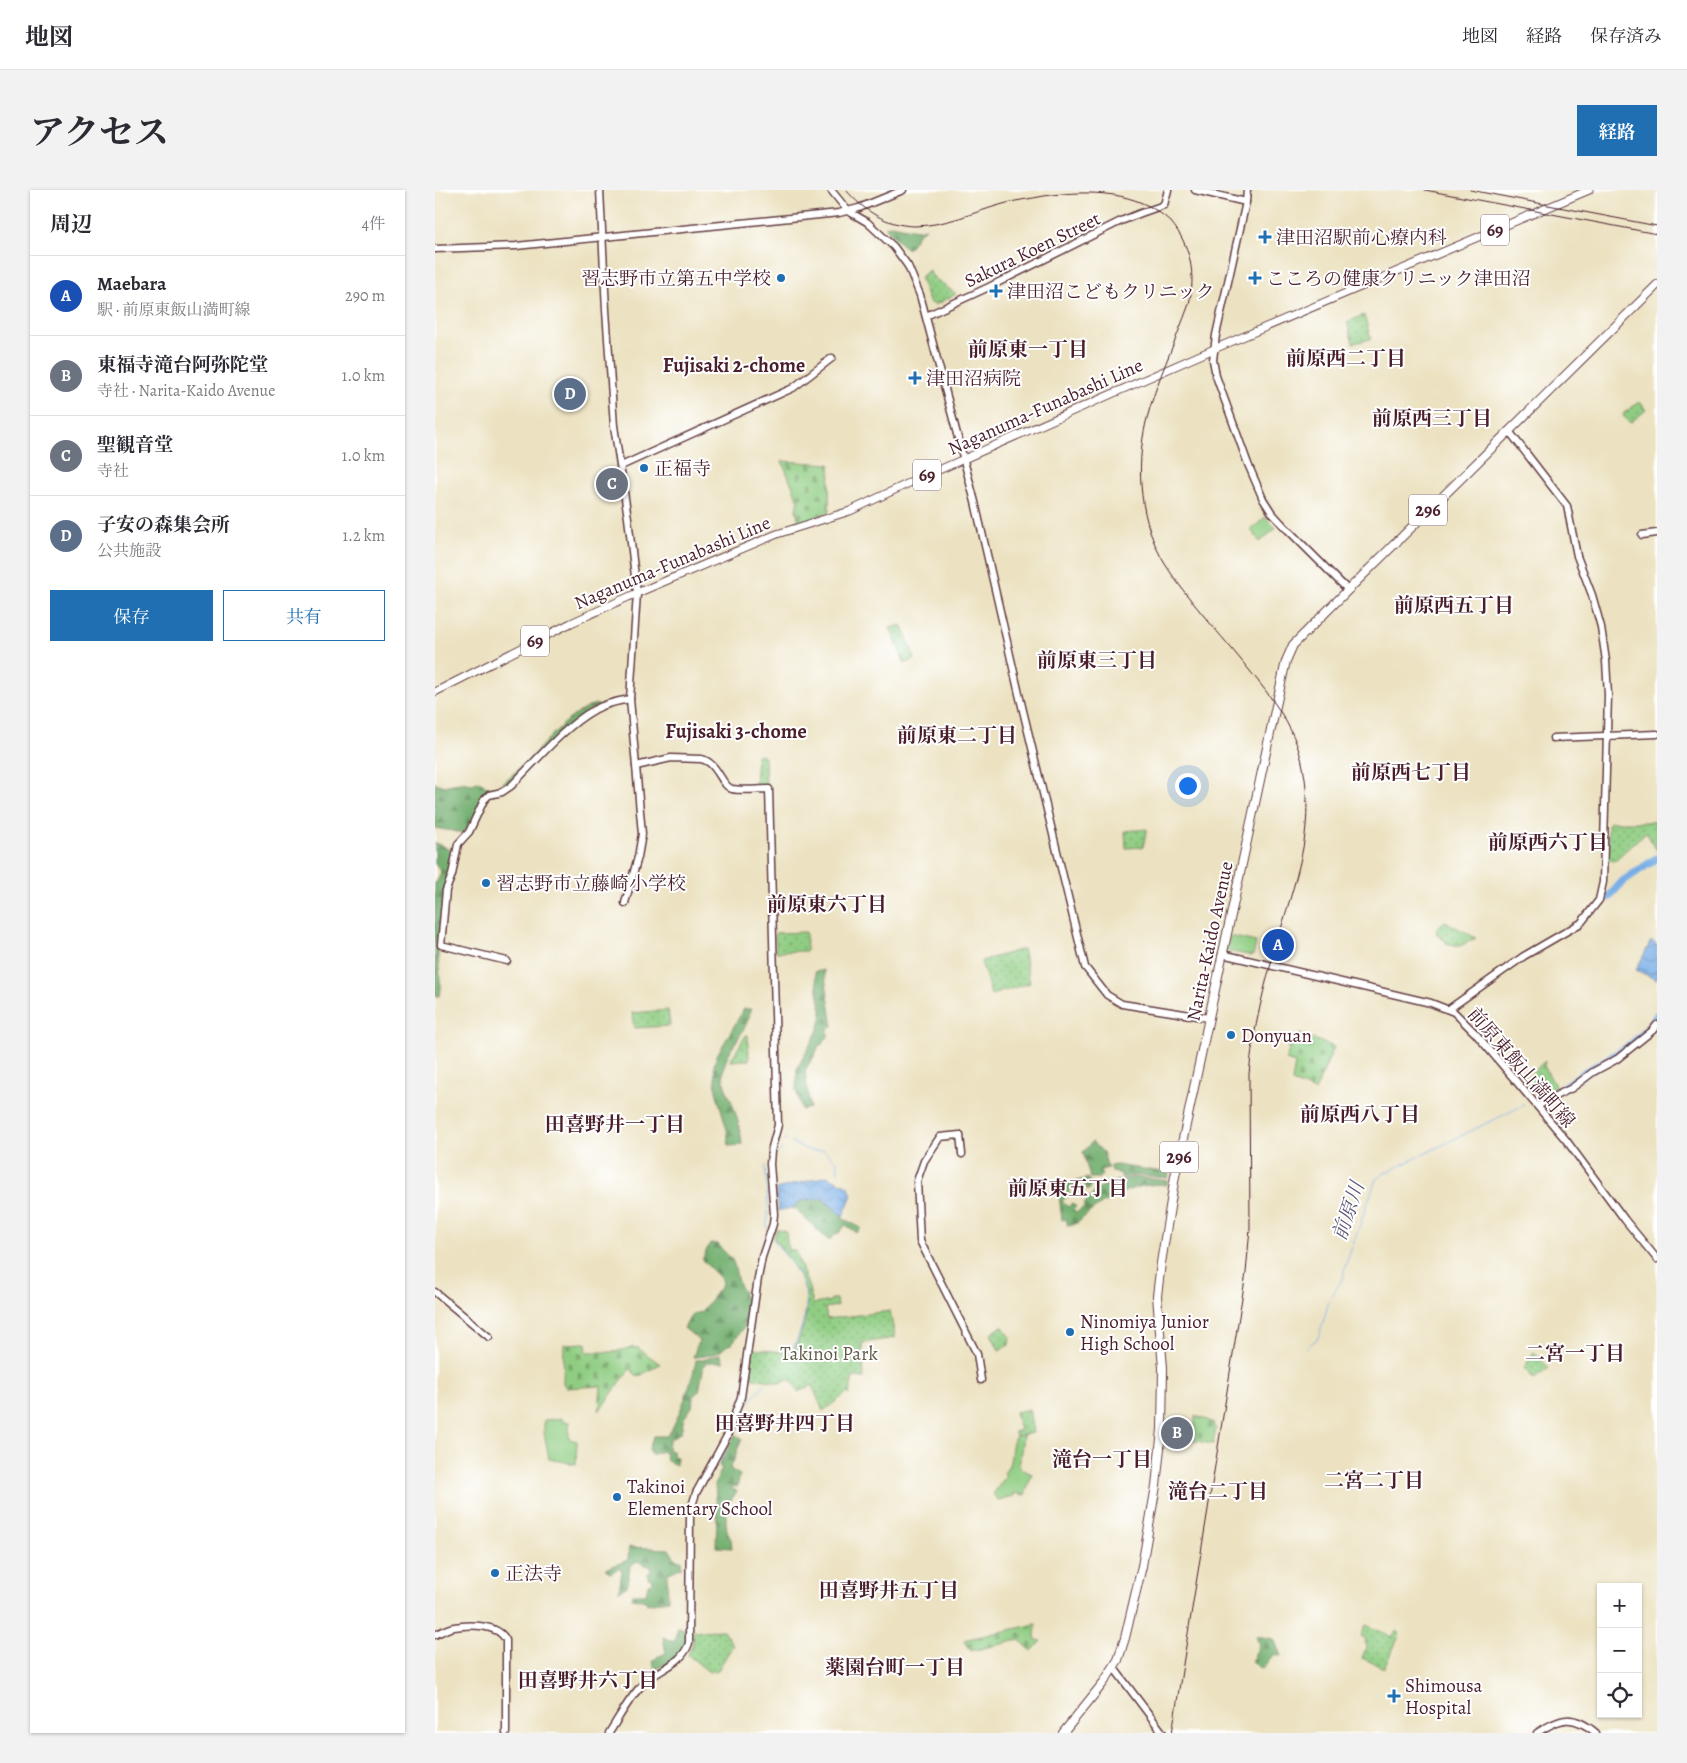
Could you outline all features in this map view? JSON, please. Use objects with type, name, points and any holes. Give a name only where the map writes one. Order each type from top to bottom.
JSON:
[{"type":"highway","name":"Narita-Kaido Avenue","points":[[1063,1733],[1114,1668],[1123,1647],[1133,1608],[1156,1486],[1164,1406],[1157,1288],[1175,1176],[1273,714],[1288,655],[1298,639],[1657,285]]},
{"type":"main road","name":"Naganuma-Funabashi Line","points":[[435,692],[571,623],[637,593],[777,534],[845,514],[1214,349],[1589,190]]},
{"type":"street","points":[[600,190],[614,426],[637,593],[631,699],[642,834],[638,857],[625,903]]},
{"type":"street","points":[[831,190],[848,211],[867,222],[886,239],[901,255],[913,275],[965,459],[1068,902],[1086,968],[1107,995],[1122,1004],[1209,1018]]},
{"type":"street","points":[[435,249],[516,246],[848,211],[903,190]]},
{"type":"street","name":"Sakura Koen Street","points":[[926,316],[981,292],[1121,222],[1164,205],[1169,190]]},
{"type":"street","points":[[1198,190],[1246,202]]},
{"type":"street","points":[[1247,191],[1221,308],[1214,349],[1214,368],[1218,384],[1263,499],[1283,525],[1348,590]]},
{"type":"street","points":[[621,466],[793,388],[832,358]]},
{"type":"street","points":[[1449,1009],[1524,956],[1576,927],[1597,904],[1603,882],[1607,685],[1604,638],[1593,595],[1577,556],[1569,510],[1565,502],[1509,431]]},
{"type":"street","points":[[1641,535],[1657,533]]},
{"type":"street","points":[[507,962],[441,945],[446,890],[453,875],[458,844],[469,832],[482,803],[489,795],[502,792],[511,786],[573,726],[593,711],[631,699]]},
{"type":"street","points":[[1553,738],[1657,734]]},
{"type":"street","points":[[609,1733],[634,1693],[652,1675],[680,1658],[685,1653],[689,1643],[690,1512],[696,1492],[727,1436],[741,1397],[758,1278],[773,1224],[770,1164],[778,1125],[769,789],[732,789],[712,765],[706,760],[701,759],[671,758],[636,766]]},
{"type":"street","name":"前原東飯山満町線","points":[[1222,954],[1431,1003],[1449,1009],[1465,1023],[1538,1106],[1587,1166],[1625,1220],[1657,1259]]},
{"type":"street","points":[[1538,1106],[1572,1088],[1593,1072],[1617,1059],[1657,1025]]},
{"type":"street","points":[[961,1154],[960,1135],[945,1136],[937,1140],[924,1161],[917,1181],[920,1241],[977,1354],[981,1380]]},
{"type":"street","points":[[435,1292],[489,1337]]},
{"type":"street","points":[[435,1635],[449,1628],[462,1626],[492,1628],[506,1640],[506,1733]]},
{"type":"street","points":[[1114,1668],[1163,1733]]},
{"type":"street","points":[[1537,1733],[1557,1721],[1568,1719],[1578,1721],[1596,1733]]},
{"type":"green space","points":[[891,225],[917,230],[926,228],[919,233],[908,249],[887,229],[886,226]]},
{"type":"green space","points":[[929,270],[932,276],[956,294],[935,305],[929,302],[920,277]]},
{"type":"green space","points":[[1364,315],[1371,339],[1353,343],[1347,322]]},
{"type":"green space","points":[[1637,403],[1641,403],[1646,410],[1630,423],[1623,416],[1624,413]]},
{"type":"green space","points":[[782,461],[830,464],[829,512],[799,523],[796,510],[798,500]]},
{"type":"green space","points":[[1265,517],[1276,528],[1260,542],[1251,530]]},
{"type":"green space","points":[[902,625],[915,659],[905,664],[890,628]]},
{"type":"green space","points":[[595,704],[600,706],[589,710],[511,784],[499,791],[487,794],[464,833],[435,828],[435,783],[444,786],[461,782],[472,784],[479,781],[490,788],[497,788],[567,721]]},
{"type":"green space","points":[[757,755],[765,757],[766,786],[755,786]]},
{"type":"green space","points":[[1610,822],[1657,822],[1657,851],[1646,832],[1614,861],[1608,860],[1608,825]]},
{"type":"green space","points":[[1147,829],[1143,847],[1126,848],[1125,831]]},
{"type":"green space","points":[[435,843],[452,852],[454,861],[444,890],[438,957],[441,991],[439,996],[435,996],[435,883],[441,872],[435,864]]},
{"type":"green space","points":[[1445,921],[1476,938],[1460,946],[1446,943],[1437,935],[1436,928]]},
{"type":"green space","points":[[806,932],[807,951],[776,952],[775,933]]},
{"type":"green space","points":[[1230,936],[1256,942],[1253,956],[1226,951]]},
{"type":"green space","points":[[1023,949],[1030,983],[991,995],[981,961]]},
{"type":"green space","points":[[824,970],[833,1027],[828,1028],[828,1037],[822,1045],[819,1045],[805,1070],[810,1108],[802,1110],[796,1090],[797,1069],[818,1030],[822,1015],[815,972]]},
{"type":"green space","points":[[744,1009],[751,1009],[749,1018],[728,1056],[723,1073],[725,1086],[738,1121],[742,1145],[729,1146],[727,1130],[716,1091],[714,1065],[717,1055]]},
{"type":"green space","points":[[668,1010],[670,1026],[634,1028],[632,1013]]},
{"type":"green space","points":[[1300,1034],[1334,1047],[1315,1091],[1292,1082],[1295,1063],[1286,1060],[1290,1040],[1296,1043]]},
{"type":"green space","points":[[746,1035],[748,1035],[749,1060],[730,1061]]},
{"type":"green space","points":[[1545,1061],[1544,1066],[1558,1091],[1541,1100],[1523,1081]]},
{"type":"green space","points":[[1092,1142],[1103,1152],[1108,1168],[1100,1170],[1102,1175],[1099,1178],[1090,1178],[1083,1152]]},
{"type":"green space","points":[[1116,1165],[1169,1173],[1168,1178],[1137,1175],[1122,1178],[1120,1173],[1111,1172],[1110,1166]]},
{"type":"green space","points":[[1136,1177],[1168,1181],[1167,1185],[1147,1185],[1117,1195],[1098,1206],[1074,1225],[1068,1226],[1066,1219],[1062,1220],[1058,1187],[1060,1185],[1072,1182],[1073,1185],[1077,1184],[1076,1181],[1088,1178],[1091,1184],[1090,1189],[1087,1190],[1085,1183],[1079,1184],[1080,1192],[1073,1186],[1068,1191],[1070,1194],[1062,1201],[1068,1207],[1073,1203],[1076,1207],[1073,1210],[1076,1213],[1084,1207],[1085,1203],[1099,1188],[1117,1181]]},
{"type":"green space","points":[[821,1198],[843,1216],[842,1218],[861,1228],[857,1233],[846,1225],[829,1241],[792,1208],[800,1201]]},
{"type":"green space","name":"Takinoi Park","points":[[776,1229],[786,1232],[788,1250],[795,1250],[813,1304],[836,1299],[837,1306],[825,1308],[827,1319],[890,1311],[895,1338],[862,1343],[864,1378],[853,1377],[849,1395],[847,1393],[823,1411],[812,1385],[798,1392],[792,1381],[787,1379],[781,1383],[749,1377],[753,1349],[793,1353],[805,1317],[807,1304],[805,1292],[801,1280],[774,1238]]},
{"type":"green space","points":[[710,1243],[718,1244],[735,1266],[739,1285],[744,1292],[743,1298],[750,1300],[748,1322],[732,1344],[716,1353],[693,1357],[699,1340],[684,1328],[692,1314],[701,1312],[722,1285],[721,1279],[702,1260]]},
{"type":"green space","points":[[1002,1326],[1010,1336],[1009,1345],[999,1350],[991,1334]]},
{"type":"green space","points":[[586,1343],[587,1352],[615,1352],[632,1347],[638,1348],[660,1364],[638,1377],[630,1369],[599,1411],[601,1386],[566,1388],[563,1383],[564,1344]]},
{"type":"green space","points":[[1534,1352],[1549,1368],[1534,1379],[1524,1368]]},
{"type":"green space","points":[[720,1354],[724,1362],[710,1362],[704,1365],[699,1391],[693,1396],[692,1407],[684,1418],[681,1432],[669,1440],[668,1450],[672,1451],[673,1456],[677,1457],[676,1465],[667,1461],[665,1453],[662,1451],[651,1455],[649,1448],[654,1436],[667,1436],[675,1422],[689,1388],[696,1360],[703,1360]]},
{"type":"green space","points":[[1029,1409],[1033,1433],[1016,1436],[1014,1432],[1020,1430],[1015,1412]]},
{"type":"green space","points":[[1195,1415],[1214,1423],[1213,1425],[1216,1428],[1213,1444],[1186,1439],[1186,1426],[1195,1426]]},
{"type":"green space","points":[[562,1418],[563,1422],[569,1422],[569,1439],[577,1441],[576,1464],[549,1459],[544,1432],[544,1420]]},
{"type":"green space","points":[[735,1435],[742,1438],[730,1469],[740,1475],[737,1487],[733,1486],[732,1489],[737,1491],[729,1504],[726,1514],[726,1523],[732,1548],[716,1547],[717,1512],[715,1484],[722,1468],[719,1466]]},
{"type":"green space","points":[[1023,1435],[1019,1468],[1032,1474],[1025,1495],[1014,1493],[1014,1496],[998,1500],[993,1494],[1006,1476],[1004,1473],[1011,1459],[1012,1445],[1016,1436]]},
{"type":"green space","points":[[629,1547],[669,1549],[676,1560],[681,1560],[682,1567],[667,1574],[668,1600],[647,1604],[646,1600],[631,1598],[632,1594],[646,1594],[648,1584],[651,1584],[652,1579],[648,1578],[651,1567],[637,1561],[630,1566],[627,1586],[619,1591],[622,1571],[618,1568],[611,1573],[605,1569],[628,1560]]},
{"type":"green space","points":[[1036,1624],[1035,1639],[1041,1641],[1032,1651],[1019,1640],[971,1651],[964,1640]]},
{"type":"green space","points":[[1366,1625],[1392,1637],[1396,1631],[1400,1634],[1384,1668],[1362,1658],[1367,1645],[1365,1643],[1366,1639],[1361,1636]]},
{"type":"green space","points":[[678,1627],[687,1630],[685,1646],[679,1656],[655,1670],[653,1661],[666,1653],[663,1637],[674,1642]]},
{"type":"green space","points":[[723,1630],[733,1645],[718,1670],[709,1672],[688,1655],[692,1645],[693,1631]]},
{"type":"green space","points":[[1256,1636],[1274,1639],[1281,1656],[1275,1654],[1262,1669],[1252,1662],[1259,1645]]},
{"type":"water","points":[[1651,941],[1657,945],[1657,980],[1636,970]]},
{"type":"water","points":[[827,1176],[848,1186],[852,1195],[843,1216],[822,1198],[800,1201],[792,1208],[778,1211],[776,1189]]},
{"type":"waterway","name":"前原川","points":[[1609,897],[1623,881],[1657,858]]},
{"type":"waterway","name":"前原川","points":[[1562,1088],[1629,1046],[1645,1032],[1657,1015]]},
{"type":"waterway","name":"前原川","points":[[1306,1348],[1317,1339],[1329,1301],[1344,1276],[1344,1270],[1376,1179],[1524,1105]]},
{"type":"waterway","points":[[784,1142],[786,1138]]},
{"type":"waterway","points":[[792,1143],[811,1151],[824,1150],[837,1162],[838,1173]]},
{"type":"waterway","points":[[775,1156],[782,1148]]},
{"type":"waterway","points":[[765,1166],[768,1208]]},
{"type":"waterway","points":[[767,1229],[768,1211]]},
{"type":"waterway","points":[[773,1239],[798,1273],[805,1288],[804,1318],[792,1353]]},
{"type":"waterway","points":[[720,1462],[742,1411],[764,1384]]},
{"type":"railway","points":[[846,190],[876,216],[894,223],[914,226],[937,224],[1013,201],[1078,193],[1095,193],[1128,198],[1158,211],[1171,222],[1178,231],[1187,251],[1192,272],[1192,282],[1189,304],[1160,377],[1146,422],[1141,458],[1142,495],[1145,513],[1150,531],[1165,564],[1192,601],[1261,684],[1279,709],[1294,737],[1303,767],[1307,813],[1305,835],[1296,878],[1263,992],[1251,1058],[1249,1074],[1250,1228],[1246,1273],[1172,1733]]},
{"type":"railway","points":[[1425,190],[1657,234]]},
{"type":"railway","points":[[1470,190],[1657,226]]},
{"type":"place","name":"津田沼駅前心療内科","points":[[1265,237]]},
{"type":"place","name":"習志野市立第五中学校","points":[[781,278]]},
{"type":"place","name":"こころの健康クリニック津田沼","points":[[1255,278]]},
{"type":"place","name":"津田沼こどもクリニック","points":[[996,291]]},
{"type":"place","name":"津田沼病院","points":[[915,378]]},
{"type":"place","name":"子安の森集会所","points":[[570,394]]},
{"type":"place","name":"正福寺","points":[[644,468]]},
{"type":"place","name":"聖観音堂","points":[[612,484]]},
{"type":"place","name":"習志野市立藤崎小学校","points":[[486,883]]},
{"type":"place","name":"Maebara","points":[[1278,945]]},
{"type":"place","name":"Donyuan","points":[[1231,1035]]},
{"type":"place","name":"Ninomiya Junior High School","points":[[1070,1332]]},
{"type":"place","name":"東福寺滝台阿弥陀堂","points":[[1177,1433]]},
{"type":"place","name":"Takinoi Elementary School","points":[[617,1497]]},
{"type":"place","name":"正法寺","points":[[495,1573]]},
{"type":"place","name":"Shimousa Hospital","points":[[1394,1696]]},
{"type":"district","name":"前原東一丁目","points":[[1028,349]]},
{"type":"district","name":"前原西二丁目","points":[[1346,358]]},
{"type":"district","name":"Fujisaki 2-chome","points":[[734,365]]},
{"type":"district","name":"前原西三丁目","points":[[1432,418]]},
{"type":"district","name":"前原西五丁目","points":[[1454,605]]},
{"type":"district","name":"前原東三丁目","points":[[1097,660]]},
{"type":"district","name":"Fujisaki 3-chome","points":[[736,731]]},
{"type":"district","name":"前原東二丁目","points":[[957,735]]},
{"type":"district","name":"前原西七丁目","points":[[1411,772]]},
{"type":"district","name":"前原西六丁目","points":[[1548,842]]},
{"type":"district","name":"前原東六丁目","points":[[827,904]]},
{"type":"district","name":"前原西八丁目","points":[[1360,1114]]},
{"type":"district","name":"田喜野井一丁目","points":[[615,1124]]},
{"type":"district","name":"前原東五丁目","points":[[1068,1188]]},
{"type":"district","name":"二宮一丁目","points":[[1575,1353]]},
{"type":"district","name":"田喜野井四丁目","points":[[785,1423]]},
{"type":"district","name":"滝台一丁目","points":[[1102,1459]]},
{"type":"district","name":"二宮二丁目","points":[[1374,1480]]},
{"type":"district","name":"滝台二丁目","points":[[1218,1491]]},
{"type":"district","name":"田喜野井五丁目","points":[[889,1590]]},
{"type":"district","name":"薬園台町一丁目","points":[[895,1667]]},
{"type":"district","name":"田喜野井六丁目","points":[[588,1680]]}]
